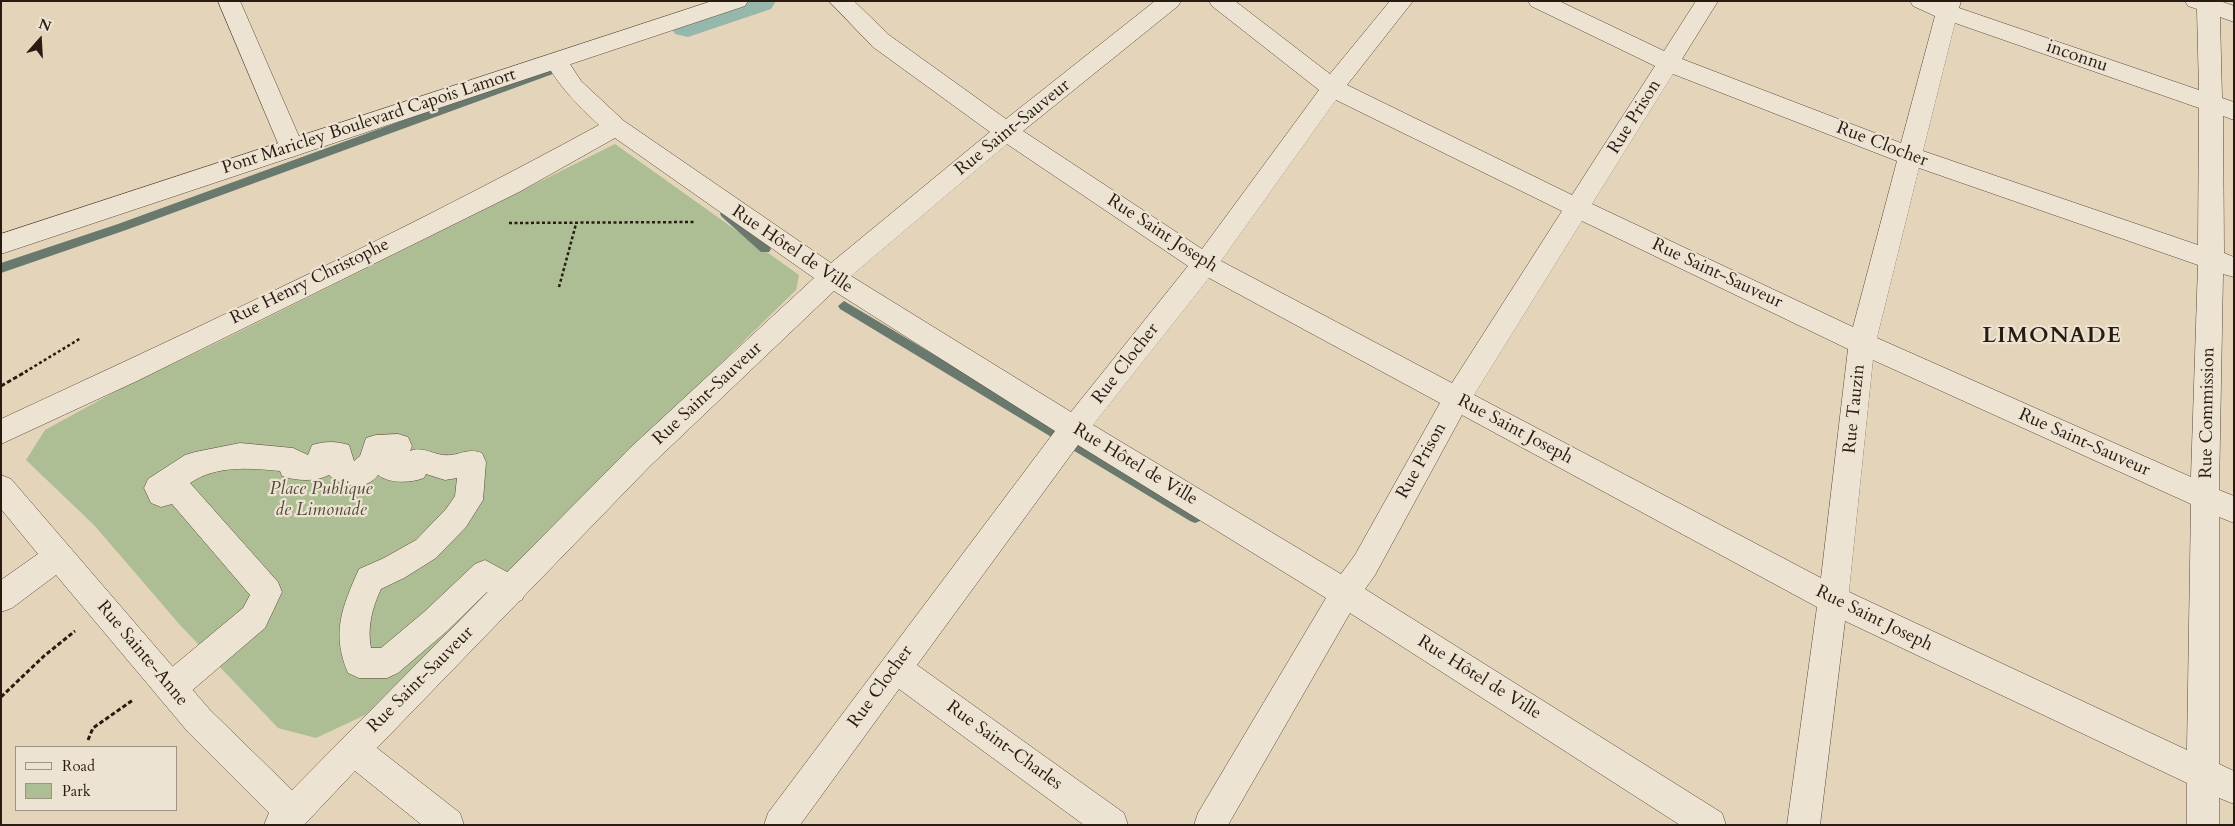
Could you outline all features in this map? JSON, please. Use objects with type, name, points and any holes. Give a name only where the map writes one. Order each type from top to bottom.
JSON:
[{"type":"street","points":[[229,1],[292,148]]},
{"type":"street","name":"Pont Maricley Boulevard Capois Lamort","points":[[1,244],[292,148],[563,73],[737,1]]},
{"type":"street","name":"Rue Saint Joseph","points":[[840,1],[881,42],[1006,132],[1205,264],[1833,600],[2234,788]]},
{"type":"street","name":"Rue Saint-Sauveur","points":[[286,819],[640,457],[832,277],[1006,132],[1170,1]]},
{"type":"street","name":"Rue Saint-Sauveur","points":[[1220,1],[1334,89],[1577,208],[1862,343],[2234,510]]},
{"type":"street","name":"Rue Clocher","points":[[780,825],[1068,436],[1205,264],[1334,89],[1350,64],[1402,1]]},
{"type":"street","name":"Rue Clocher","points":[[1539,1],[1668,62],[1910,156],[2223,263]]},
{"type":"street","name":"Rue Prison","points":[[1210,825],[1345,593],[1365,565],[1457,399],[1707,1]]},
{"type":"street","name":"inconnu","points":[[1920,1],[1948,7],[2222,107]]},
{"type":"street","points":[[2204,3],[2234,14]]},
{"type":"street","name":"Rue Commission","points":[[2203,825],[2205,498],[2223,263],[2222,107],[2204,3]]},
{"type":"street","name":"Rue Tauzin","points":[[1803,825],[1833,600],[1862,343],[1948,7]]},
{"type":"street","name":"Rue Hôtel de Ville","points":[[563,73],[605,134],[746,220],[1068,436],[1345,593],[1710,825]]},
{"type":"street","name":"Rue Henry Christophe","points":[[1,432],[127,373],[510,185],[605,134]]},
{"type":"street","points":[[167,684],[254,618],[267,592],[178,490],[161,494],[158,488],[195,464],[240,455],[293,460],[292,467],[319,467],[322,454],[339,454],[340,468],[352,474],[363,473],[373,461],[376,447],[398,446],[389,468],[414,469],[419,460],[445,468],[472,462],[468,500],[456,518],[426,549],[394,568],[370,579],[360,601],[353,634],[359,663],[387,664],[435,622],[485,574],[511,590]]},
{"type":"street","name":"Rue Sainte-Anne","points":[[1,488],[167,684],[286,819]]},
{"type":"street","points":[[1,598],[59,556]]},
{"type":"street","name":"Rue Saint-Charles","points":[[896,668],[1112,825]]},
{"type":"street","points":[[353,749],[448,825]]},
{"type":"path","points":[[505,224],[662,224],[746,220]]},
{"type":"path","points":[[559,287],[576,224]]},
{"type":"path","points":[[1,386],[81,338]]},
{"type":"path","points":[[1,696],[44,656],[104,609]]},
{"type":"path","points":[[88,740],[93,728],[167,684]]},
{"type":"green space","name":"Place Publique de Limonade","points":[[615,144],[799,275],[796,290],[658,425],[414,672],[365,715],[316,738],[278,728],[180,625],[94,525],[26,460],[45,430],[120,389],[225,339]]},
{"type":"waterway","points":[[688,25],[759,1]]},
{"type":"waterway","points":[[1,268],[122,227],[563,66],[565,68]]},
{"type":"waterway","points":[[726,214],[765,249]]},
{"type":"waterway","points":[[844,306],[1195,517]]},
{"type":"district","name":"LIMONADE","points":[[2052,337]]}]
